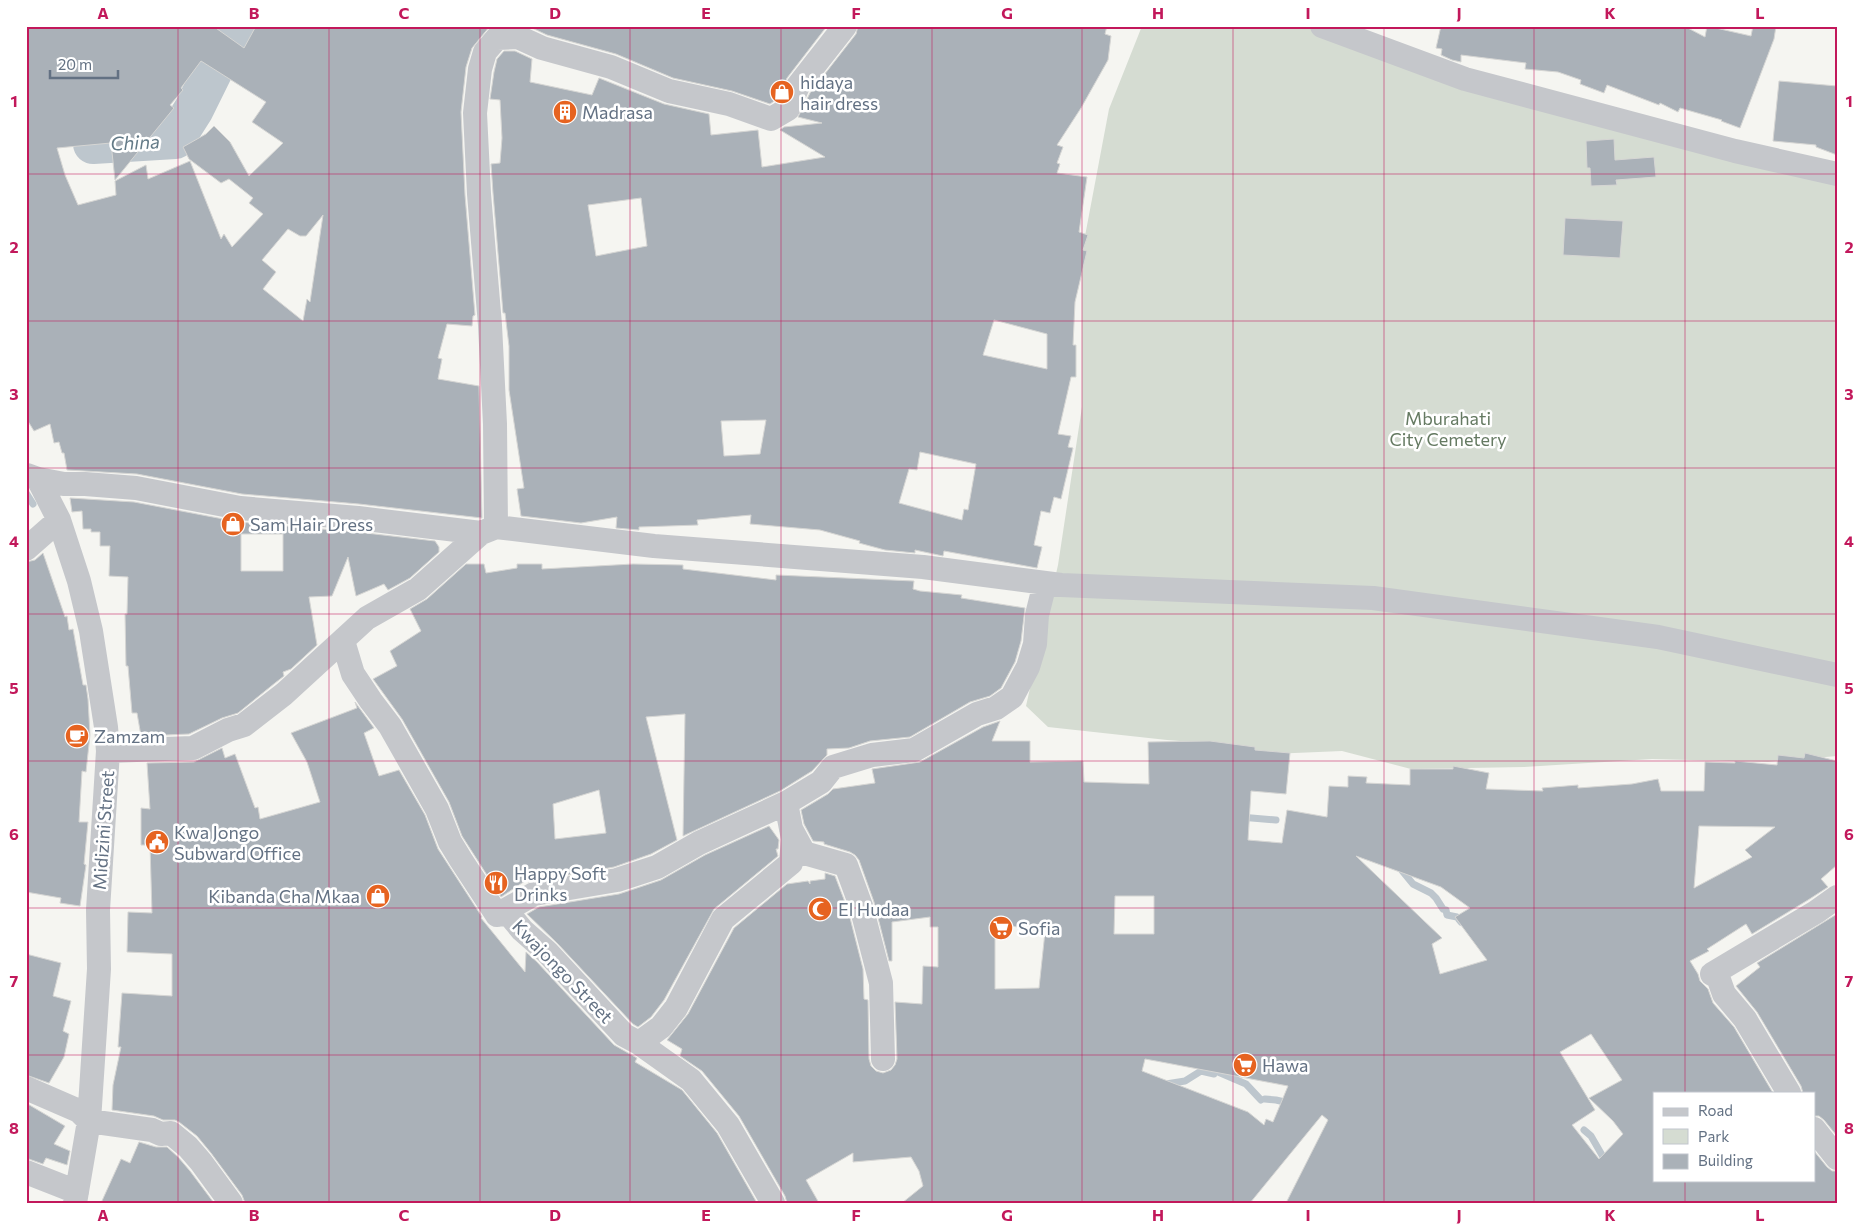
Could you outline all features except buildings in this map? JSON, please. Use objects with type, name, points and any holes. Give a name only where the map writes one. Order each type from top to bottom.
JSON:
[{"type":"street","points":[[108,751],[193,748],[244,724],[284,694],[367,618],[418,589],[488,530],[495,424],[475,113],[480,69],[485,52],[497,38],[518,37],[542,48],[610,67],[669,91],[729,104],[771,119],[788,109],[798,86],[845,26]]},
{"type":"street","points":[[1322,26],[1465,79],[1726,148],[1837,174]]},
{"type":"street","points":[[32,477],[64,484],[136,488],[240,508],[654,546],[923,567],[1045,583],[1373,598],[1658,637],[1837,675]]},
{"type":"street","name":"Midizini Street","points":[[32,477],[59,520],[80,581],[91,631],[108,751],[98,910],[99,969],[89,1121],[76,1198]]},
{"type":"street","points":[[26,549],[59,520]]},
{"type":"street","points":[[497,915],[534,894],[616,880],[657,867],[699,843],[786,803],[821,782],[833,768],[872,755],[914,750],[977,714],[996,708],[1012,697],[1028,667],[1035,644],[1038,615],[1045,583]]},
{"type":"street","name":"Kwajongo Street","points":[[343,640],[353,674],[390,726],[437,809],[450,842],[460,860],[497,915],[508,913],[522,930],[547,952],[624,1035],[691,1080],[728,1125],[773,1203]]},
{"type":"street","points":[[638,1043],[661,1027],[676,1008],[723,920],[791,863],[793,839],[786,803]]},
{"type":"street","points":[[790,827],[804,853],[846,865],[861,906],[881,982],[883,1059]]},
{"type":"street","points":[[1787,1092],[1745,1019],[1724,994],[1718,977],[1719,971],[1712,974],[1816,912],[1837,897]]},
{"type":"street","points":[[26,1088],[79,1111],[89,1121],[152,1130],[161,1134],[170,1133],[188,1147],[231,1203]]},
{"type":"street","points":[[1816,1132],[1837,1158]]},
{"type":"street","points":[[26,1172],[76,1198]]},
{"type":"green space","name":"Mburahati City Cemetery","points":[[1142,26],[1318,26],[1837,180],[1837,756],[1768,762],[1652,759],[1524,767],[1411,769],[1342,751],[1271,754],[1220,744],[1048,727],[1026,706],[1058,565],[1082,407],[1082,252],[1109,109]]},
{"type":"waterway","name":"China","points":[[93,144],[175,139],[194,109],[235,26]]},
{"type":"waterway","points":[[26,493],[33,504]]},
{"type":"waterway","points":[[1240,817],[1276,820]]},
{"type":"waterway","points":[[1399,867],[1413,884],[1431,893],[1443,909]]},
{"type":"waterway","points":[[1446,910],[1447,915],[1457,917],[1461,922]]},
{"type":"waterway","points":[[1166,1084],[1185,1081],[1201,1071],[1214,1074]]},
{"type":"waterway","points":[[1218,1072],[1246,1084],[1261,1100]]},
{"type":"waterway","points":[[1265,1099],[1289,1103]]},
{"type":"waterway","points":[[1584,1130],[1591,1136],[1606,1162]]},
{"type":"place","name":"hidaya hair dress","points":[[782,92]]},
{"type":"place","name":"Madrasa","points":[[565,112]]},
{"type":"place","name":"Sam Hair Dress","points":[[233,524]]},
{"type":"place","name":"Zamzam","points":[[77,736]]},
{"type":"place","name":"Kwa Jongo Subward Office","points":[[157,842]]},
{"type":"place","name":"Happy Soft Drinks","points":[[496,883]]},
{"type":"place","name":"Kibanda Cha Mkaa","points":[[378,896]]},
{"type":"place","name":"El Hudaa","points":[[820,909]]},
{"type":"place","name":"Sofia","points":[[1001,928]]},
{"type":"place","name":"Hawa","points":[[1245,1065]]}]
